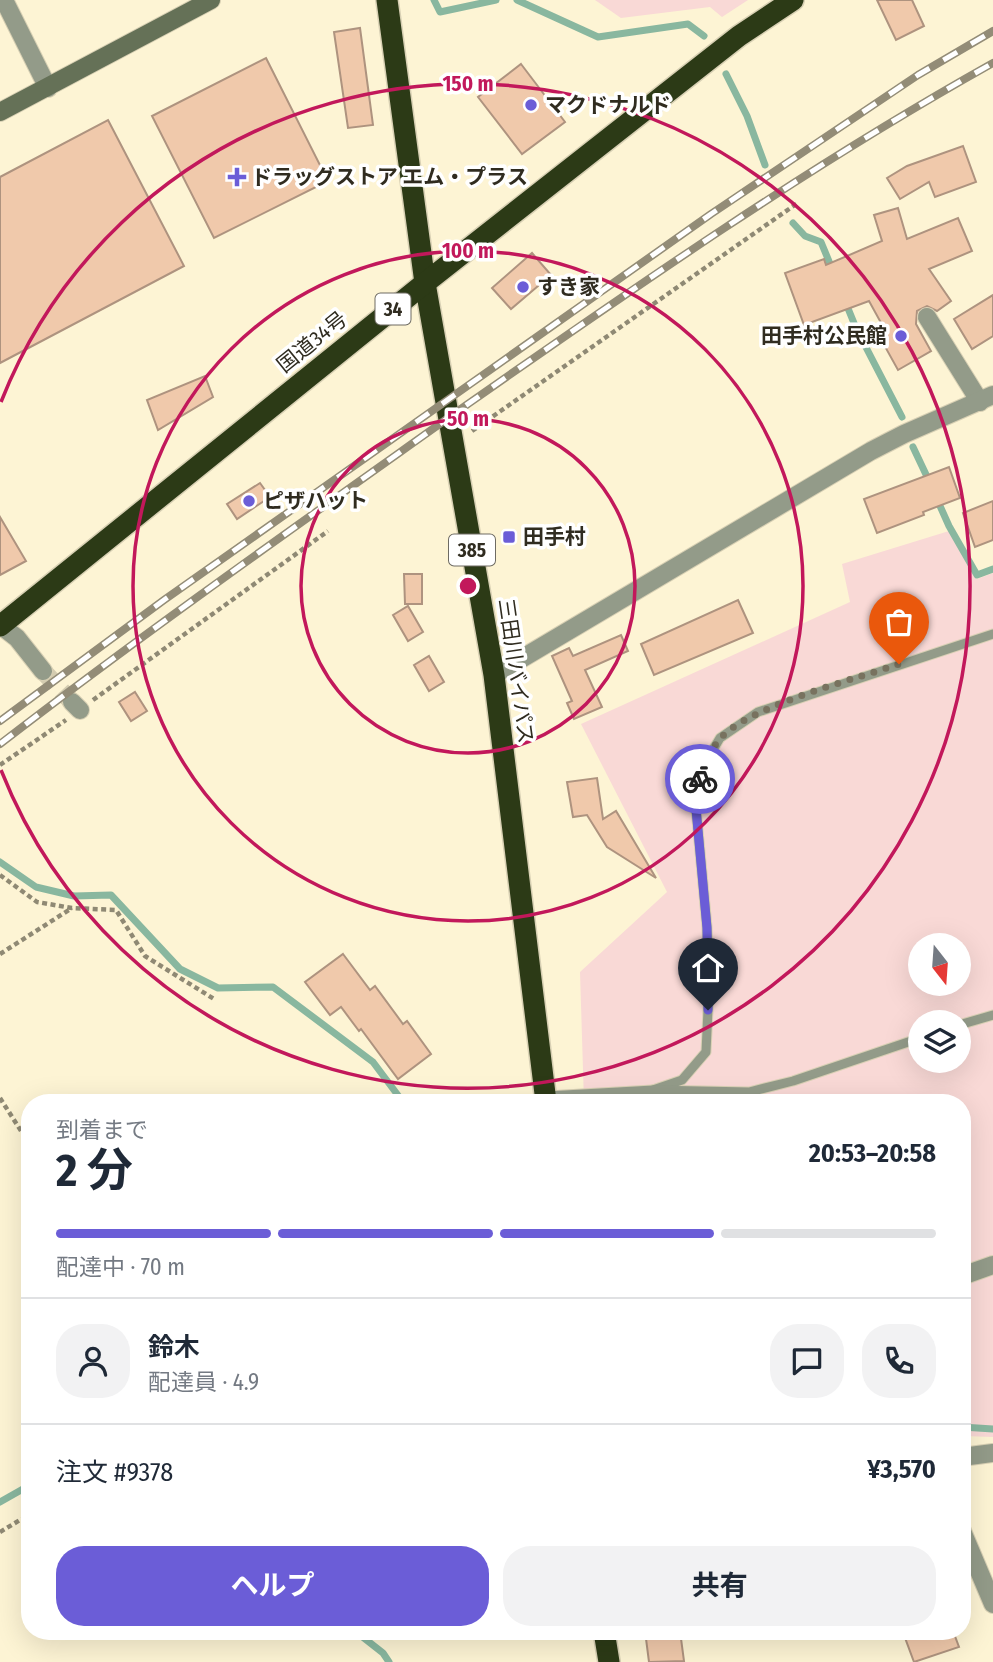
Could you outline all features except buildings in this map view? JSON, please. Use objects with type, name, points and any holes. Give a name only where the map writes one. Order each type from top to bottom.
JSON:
[{"type":"highway","name":"三田川バイパス","points":[[387,0],[425,283],[494,675],[544,1094]]},
{"type":"highway","name":"国道34号","points":[[0,625],[425,283],[740,36],[793,0]]},
{"type":"highway","points":[[605,1640],[609,1662]]},
{"type":"street","points":[[4,0],[48,88]]},
{"type":"street","points":[[0,112],[212,0]]},
{"type":"street","points":[[494,675],[871,451],[986,398],[927,317]]},
{"type":"street","points":[[0,625],[18,638],[43,671]]},
{"type":"street","points":[[971,1273],[993,1265]]},
{"type":"street","points":[[971,1456],[993,1453]]},
{"type":"street","points":[[971,1552],[993,1604]]},
{"type":"lane","points":[[653,1090],[682,1080],[706,1052],[709,989],[707,928],[695,798],[702,768],[720,738],[758,712],[993,634]]},
{"type":"lane","points":[[971,1021],[993,1015]]},
{"type":"lane","points":[[605,1094],[653,1090],[749,1092],[793,1082],[908,1042]]},
{"type":"path","points":[[453,441],[469,433],[799,202]]},
{"type":"path","points":[[0,765],[76,706],[328,531]]},
{"type":"path","points":[[0,875],[37,902],[72,908],[116,909],[145,956],[214,999]]},
{"type":"path","points":[[0,954],[72,908]]},
{"type":"path","points":[[0,1098],[21,1131]]},
{"type":"path","points":[[0,1532],[21,1519]]},
{"type":"shaded area","points":[[595,0],[748,0],[722,17],[710,7],[621,18]]},
{"type":"shaded area","points":[[949,531],[977,579],[993,573],[993,1437],[971,1436],[971,1094],[584,1094],[580,972],[667,892],[581,724],[850,602],[842,564]]},
{"type":"waterway","points":[[434,0],[440,12],[496,0]]},
{"type":"waterway","points":[[517,0],[598,37],[688,24],[704,36]]},
{"type":"waterway","points":[[726,74],[747,116],[765,165]]},
{"type":"waterway","points":[[793,223],[805,236],[821,242],[833,271]]},
{"type":"waterway","points":[[845,301],[902,417]]},
{"type":"waterway","points":[[913,447],[930,483]]},
{"type":"waterway","points":[[936,497],[977,575],[993,569]]},
{"type":"waterway","points":[[0,862],[36,887],[74,896],[111,895],[180,969],[218,988],[273,987],[373,1062],[397,1094]]},
{"type":"waterway","points":[[971,1428],[993,1429]]},
{"type":"waterway","points":[[0,1502],[21,1490]]},
{"type":"waterway","points":[[366,1640],[383,1653],[389,1662]]},
{"type":"tunnel","points":[[43,671],[72,702]]},
{"type":"railway","points":[[0,721],[164,600],[711,214],[918,75],[993,31]]},
{"type":"railway","points":[[0,744],[231,573],[595,316],[857,143],[993,63]]},
{"type":"way so far","points":[[700,779],[702,768],[720,738],[758,712],[899,664]]},
{"type":"place","name":"マクドナルド","points":[[531,105]]},
{"type":"place","name":"ドラッグストア エム・プラス","points":[[237,177]]},
{"type":"place","name":"すき家","points":[[523,287]]},
{"type":"place","name":"田手村公民館","points":[[901,336]]},
{"type":"place","name":"ピザハット","points":[[249,501]]},
{"type":"place","name":"田手村","points":[[509,537]]},
{"type":"route","points":[[700,779],[695,798],[707,928],[708,1010]]}]
